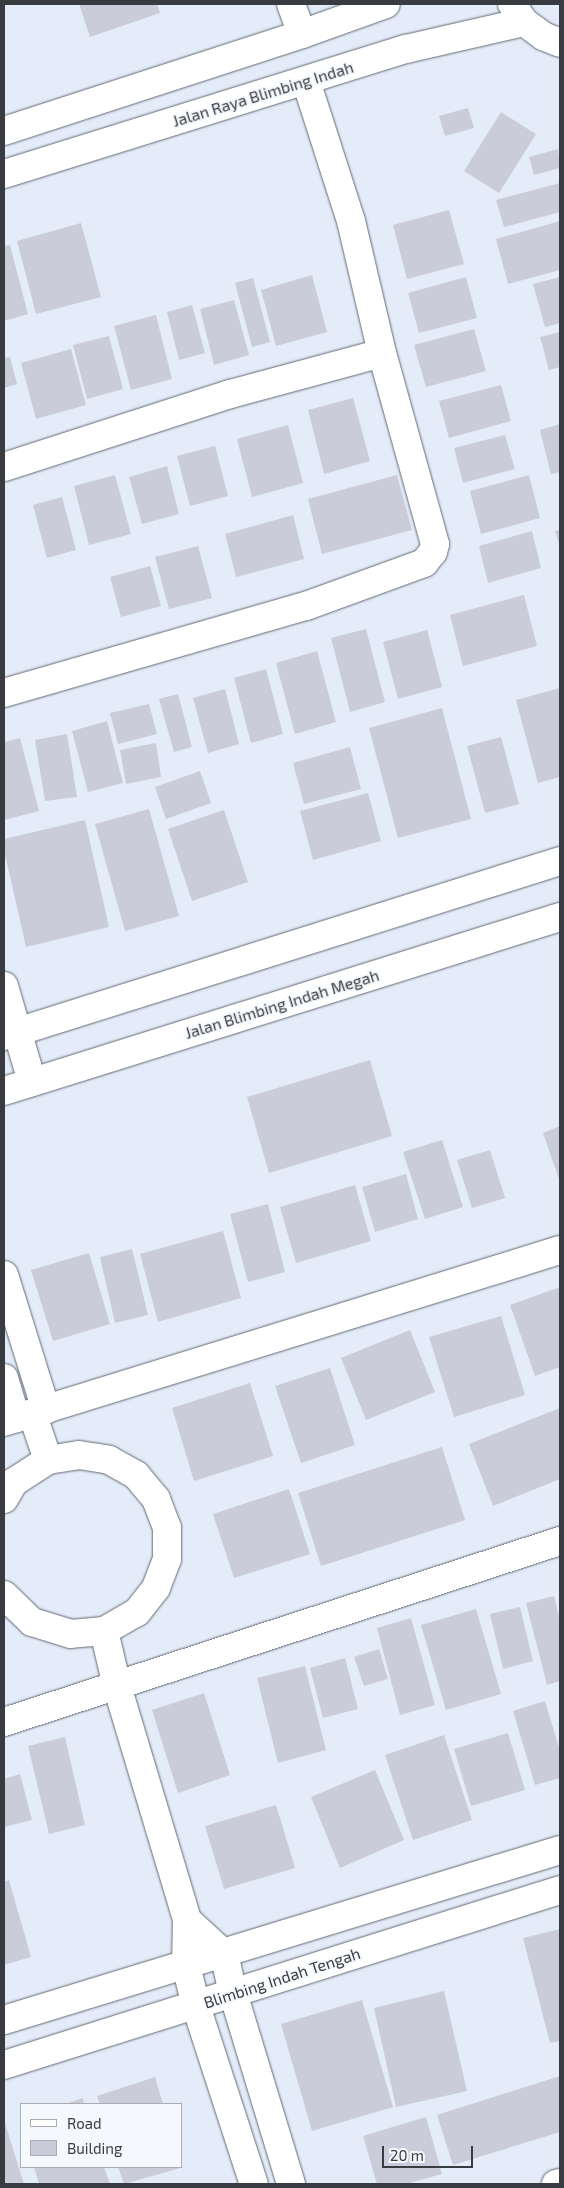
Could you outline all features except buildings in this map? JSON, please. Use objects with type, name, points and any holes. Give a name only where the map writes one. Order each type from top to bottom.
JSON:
[{"type":"street","points":[[292,4],[302,34]]},
{"type":"street","points":[[4,131],[302,34],[386,4]]},
{"type":"street","points":[[518,13],[543,36],[560,43]]},
{"type":"street","name":"Jalan Raya Blimbing Indah","points":[[4,174],[306,81],[518,13]]},
{"type":"street","points":[[5,689],[306,606],[424,563],[433,552],[435,544],[382,352],[351,221],[306,81]]},
{"type":"street","points":[[4,467],[230,394],[382,352]]},
{"type":"street","points":[[10,1034],[560,861]]},
{"type":"street","name":"Jalan Blimbing Indah Megah","points":[[4,1091],[560,917]]},
{"type":"street","points":[[4,986],[10,1034],[32,1082]]},
{"type":"street","points":[[24,1416],[560,1250]]},
{"type":"street","points":[[4,1275],[24,1416]]},
{"type":"street","points":[[4,1378],[48,1460]]},
{"type":"street","points":[[4,1499],[14,1482],[48,1460],[78,1455],[109,1460],[136,1475],[156,1499],[167,1528],[167,1559],[156,1588],[137,1612],[104,1631],[70,1634],[32,1622],[4,1595]]},
{"type":"street","points":[[4,1722],[560,1541]]},
{"type":"street","points":[[104,1631],[117,1686],[187,1920],[186,1966],[196,2006],[254,2184]]},
{"type":"street","points":[[4,2020],[186,1966],[560,1850]]},
{"type":"street","name":"Blimbing Indah Tengah","points":[[4,2065],[560,1890]]},
{"type":"street","points":[[187,1920],[224,1954],[232,1993],[291,2184]]},
{"type":"street","points":[[556,2184],[560,2183]]}]
